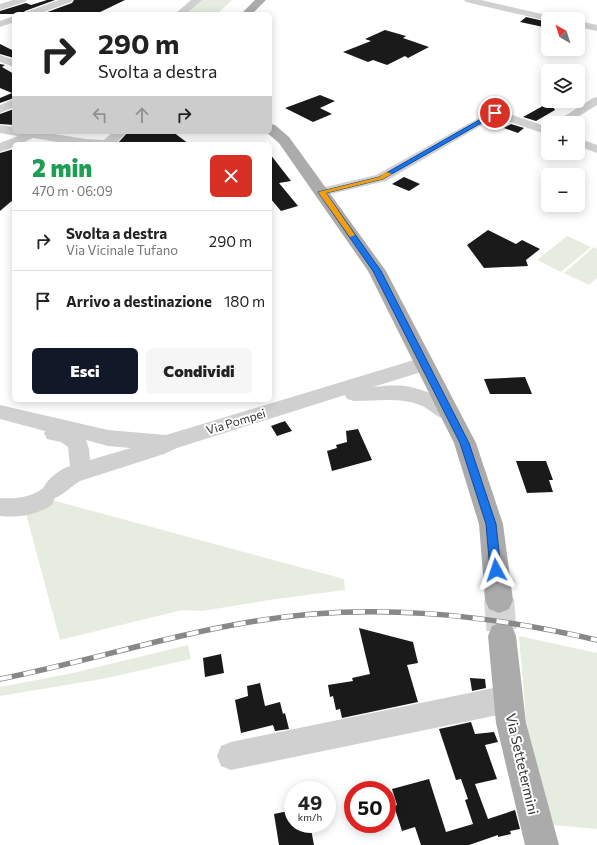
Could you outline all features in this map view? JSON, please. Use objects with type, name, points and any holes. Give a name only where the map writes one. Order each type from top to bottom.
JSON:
[{"type":"main road","points":[[248,12],[261,0]]},
{"type":"main road","points":[[272,130],[284,140],[377,271],[465,443],[491,524],[499,600]]},
{"type":"main road","name":"Via Settetermini","points":[[502,636],[511,724],[542,845]]},
{"type":"street","points":[[0,7],[22,0]]},
{"type":"street","points":[[35,12],[68,0]]},
{"type":"street","points":[[182,12],[197,0]]},
{"type":"street","points":[[469,0],[541,16]]},
{"type":"street","points":[[0,24],[12,20]]},
{"type":"street","points":[[585,25],[597,28]]},
{"type":"street","points":[[0,58],[12,63]]},
{"type":"street","points":[[571,116],[597,100]]},
{"type":"street","points":[[0,109],[12,104]]},
{"type":"street","points":[[322,192],[381,178],[495,113],[541,129]]},
{"type":"street","points":[[0,129],[12,131]]},
{"type":"street","points":[[14,142],[32,134],[80,142]]},
{"type":"street","points":[[109,142],[119,134]]},
{"type":"street","points":[[0,148],[12,143]]},
{"type":"street","points":[[585,145],[597,149]]},
{"type":"street","points":[[387,376],[411,354],[412,342]]},
{"type":"street","name":"Via Pompei","points":[[0,507],[22,508],[32,505],[76,470],[157,448],[170,442],[424,364]]},
{"type":"street","points":[[326,395],[405,393],[428,400],[449,414]]},
{"type":"street","points":[[9,414],[113,439],[170,442]]},
{"type":"street","points":[[9,414],[37,428],[70,437],[75,441],[80,449],[76,470]]},
{"type":"street","points":[[110,462],[116,454],[113,439]]},
{"type":"street","points":[[76,470],[100,443],[113,439]]},
{"type":"street","points":[[231,756],[508,698]]},
{"type":"shaded area","points":[[202,0],[232,0],[219,12],[187,12]]},
{"type":"shaded area","points":[[567,236],[591,247],[561,272],[537,260]]},
{"type":"shaded area","points":[[594,247],[597,249],[597,278],[589,285],[564,273]]},
{"type":"shaded area","points":[[52,500],[344,579],[345,590],[202,611],[182,610],[60,640],[26,514]]},
{"type":"shaded area","points":[[519,636],[597,653],[597,829],[552,825],[528,741]]},
{"type":"shaded area","points":[[188,645],[191,659],[102,679],[0,696],[0,687],[73,673]]},
{"type":"building","points":[[47,0],[55,0],[24,12],[0,14],[0,11],[26,3],[31,5]]},
{"type":"building","points":[[74,0],[125,0],[100,12],[47,12],[72,3]]},
{"type":"building","points":[[526,17],[541,20],[541,26],[520,22]]},
{"type":"building","points":[[385,30],[406,36],[403,38],[429,47],[408,58],[405,56],[387,65],[373,60],[368,62],[343,52],[371,41],[365,39]]},
{"type":"building","points":[[0,44],[12,50],[12,57],[0,54]]},
{"type":"building","points":[[0,64],[5,65],[2,67],[12,73],[12,93],[0,88]]},
{"type":"building","points":[[12,93],[12,99],[0,103],[0,98]]},
{"type":"building","points":[[320,95],[335,101],[320,108],[332,114],[313,122],[285,108]]},
{"type":"building","points":[[541,107],[554,108],[555,110],[545,116],[541,116],[541,118],[536,121],[523,117]]},
{"type":"building","points":[[12,110],[12,125],[0,124],[0,114]]},
{"type":"building","points":[[511,124],[524,128],[518,133],[504,128]]},
{"type":"building","points":[[126,134],[176,134],[186,142],[119,142]]},
{"type":"building","points":[[12,150],[12,201],[0,211],[0,153]]},
{"type":"building","points":[[272,157],[291,181],[279,183],[298,206],[281,211],[272,200]]},
{"type":"building","points":[[404,177],[420,184],[409,191],[392,184]]},
{"type":"building","points":[[488,230],[516,244],[522,240],[540,249],[526,260],[528,266],[484,268],[467,245]]},
{"type":"building","points":[[525,377],[532,394],[490,394],[484,379]]},
{"type":"building","points":[[285,421],[292,431],[277,436],[271,426]]},
{"type":"building","points":[[358,429],[372,460],[332,471],[327,451],[337,448],[336,445],[347,442],[346,431]]},
{"type":"building","points":[[516,461],[546,461],[553,480],[549,480],[553,492],[527,493]]},
{"type":"building","points":[[359,628],[413,642],[418,663],[407,665],[418,702],[342,718],[340,709],[336,710],[333,696],[330,697],[328,685],[353,681],[352,678],[370,674]]},
{"type":"building","points":[[221,654],[224,673],[205,677],[203,658]]},
{"type":"building","points":[[470,678],[485,679],[486,688],[472,691]]},
{"type":"building","points":[[260,683],[265,706],[280,702],[283,714],[285,713],[289,729],[275,731],[273,725],[241,733],[235,700],[248,696],[247,686]]},
{"type":"building","points":[[471,722],[475,734],[494,732],[498,742],[485,745],[497,779],[475,784],[488,819],[515,810],[520,829],[510,831],[511,834],[498,837],[498,835],[469,845],[421,845],[415,827],[402,831],[396,812],[396,788],[429,779],[446,832],[473,824],[465,800],[468,799],[461,779],[456,780],[439,729]]},
{"type":"building","points":[[284,812],[284,833],[312,833],[314,845],[279,845],[274,814]]},
{"type":"tunnel","points":[[499,600],[502,636]]},
{"type":"railway","points":[[0,679],[224,627],[299,615],[341,612],[384,612],[470,618],[512,623],[597,640]]},
{"type":"slow traffic","points":[[352,235],[322,192],[381,178],[389,174]]},
{"type":"route","points":[[495,113],[381,178],[322,192],[377,271],[434,386],[465,443],[491,524],[496,570]]}]
